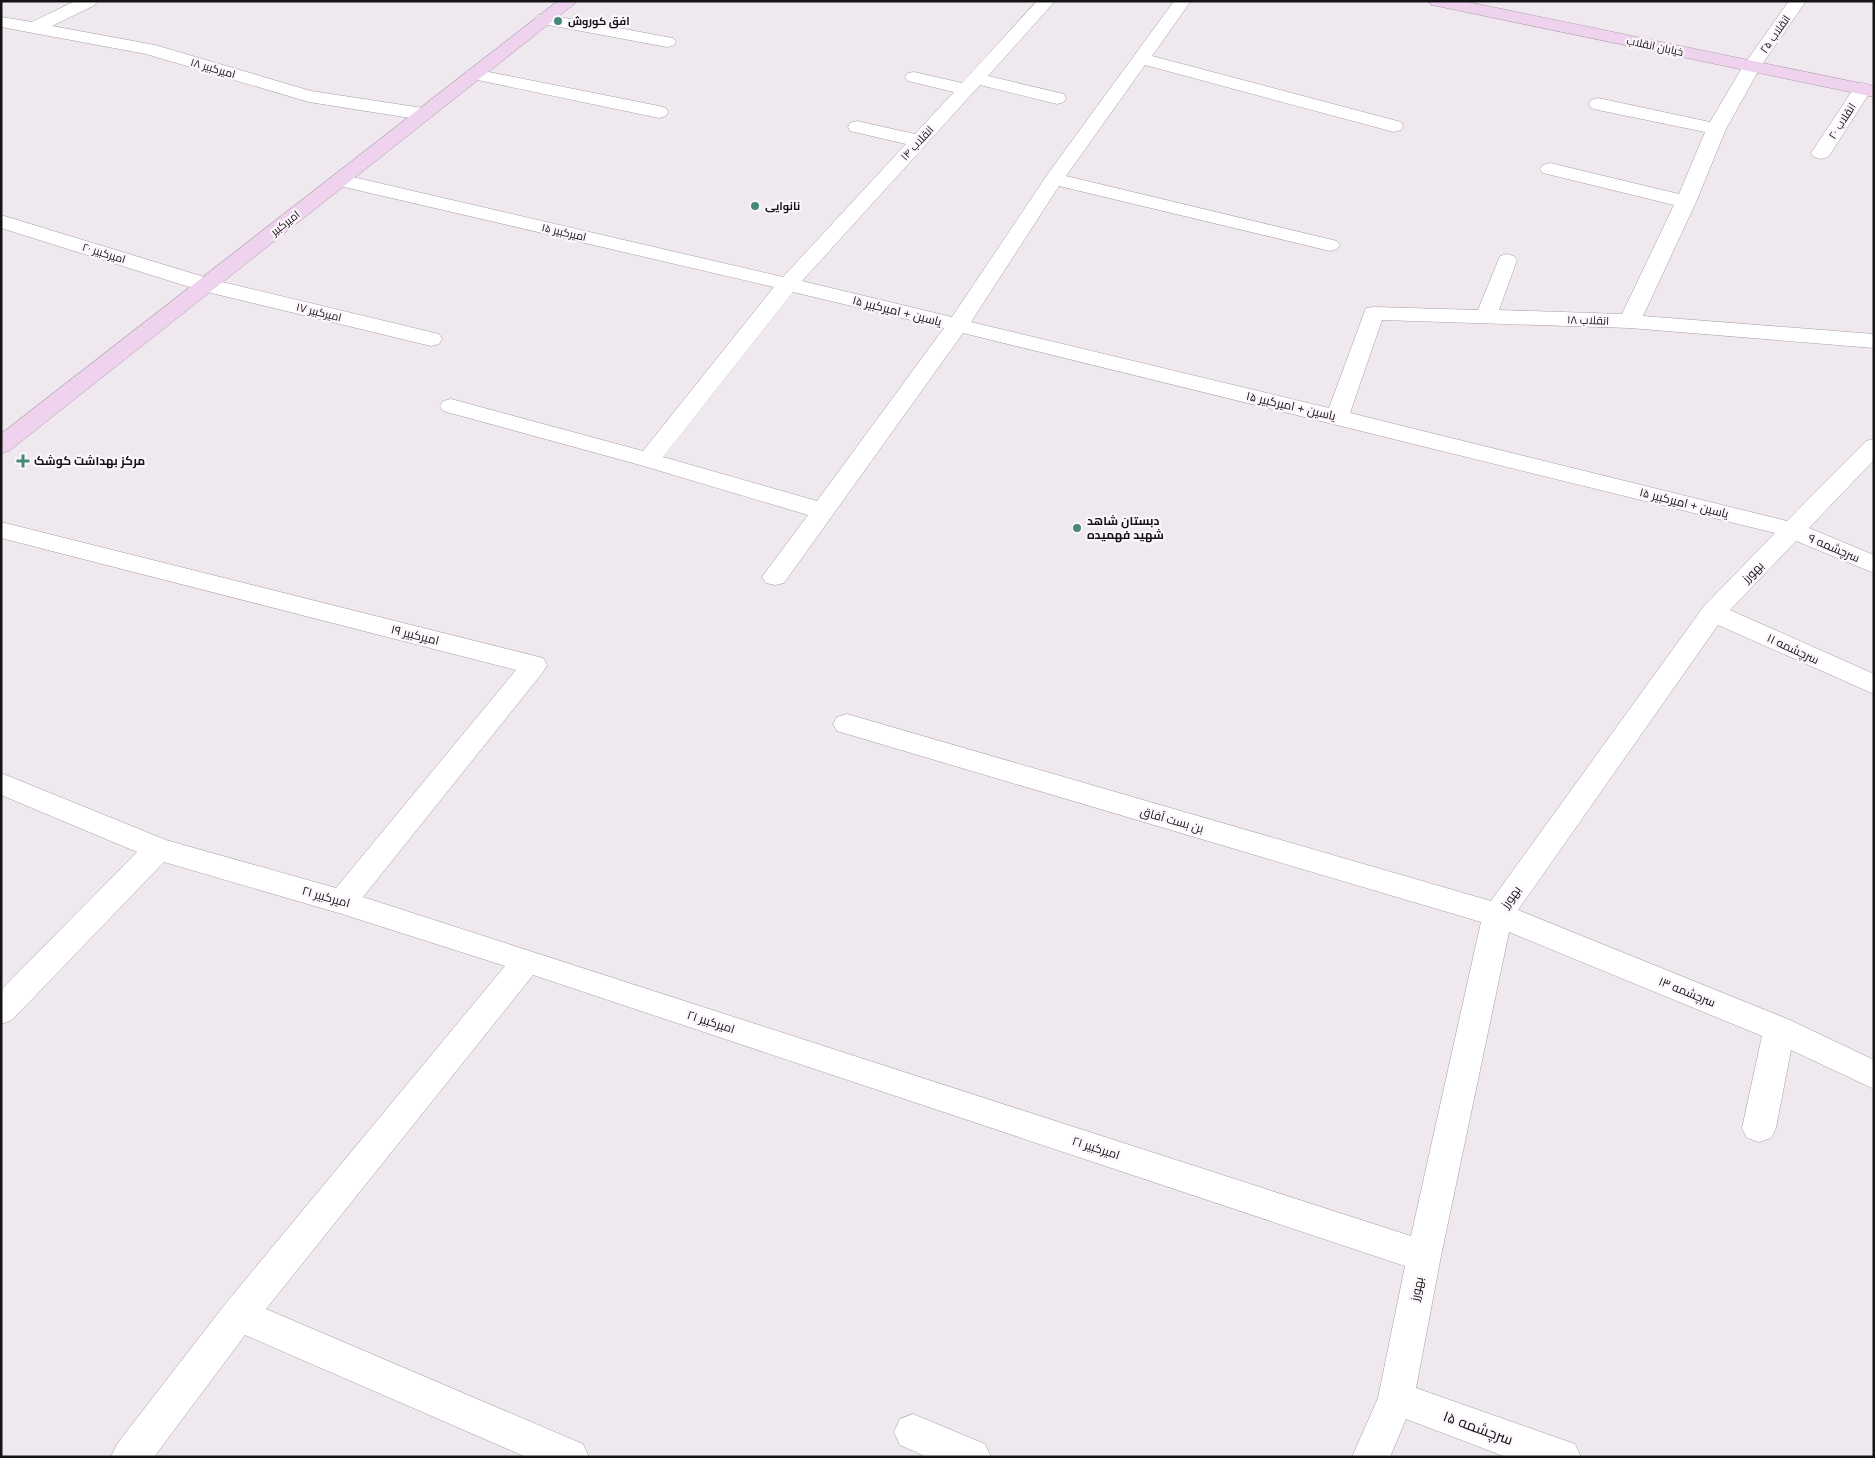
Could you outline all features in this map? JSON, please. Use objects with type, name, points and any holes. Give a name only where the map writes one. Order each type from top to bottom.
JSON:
[{"type":"main road","name":"امیرکبیر","points":[[2,444],[544,19],[570,1]]},
{"type":"main road","name":"خیابان انقلاب","points":[[1437,1],[1462,4],[1868,90]]},
{"type":"street","points":[[32,29],[89,1]]},
{"type":"street","name":"انقلاب ۱۴","points":[[648,460],[788,284],[1047,1]]},
{"type":"street","points":[[775,577],[958,326],[1054,179],[1183,1]]},
{"type":"street","name":"انقلاب ۲۵","points":[[1752,66],[1798,1]]},
{"type":"street","points":[[544,19],[667,42]]},
{"type":"street","name":"امیرکبیر ۱۸","points":[[1,22],[149,49],[309,96],[423,114]]},
{"type":"street","points":[[1142,59],[1394,126]]},
{"type":"street","points":[[1630,321],[1686,202],[1716,129],[1752,66]]},
{"type":"street","points":[[474,74],[660,112]]},
{"type":"street","points":[[914,78],[971,84],[1057,98]]},
{"type":"street","name":"انقلاب ۲۰","points":[[1821,153],[1868,90]]},
{"type":"street","points":[[1598,104],[1716,129]]},
{"type":"street","points":[[858,127],[919,141]]},
{"type":"street","points":[[1550,169],[1686,202]]},
{"type":"street","points":[[1054,179],[1330,245]]},
{"type":"street","name":"امیرکبیر ۱۵","points":[[340,180],[788,284]]},
{"type":"street","name":"امیرکبیر ۲۰","points":[[1,221],[207,285]]},
{"type":"street","points":[[1486,317],[1506,260]]},
{"type":"street","name":"یاسین + امیرکبیر ۱۵","points":[[788,284],[1793,530]]},
{"type":"street","name":"امیرکبیر ۱۷","points":[[207,285],[432,339]]},
{"type":"street","name":"انقلاب ۱۸","points":[[1336,417],[1374,313],[1630,321],[1874,341]]},
{"type":"street","points":[[451,406],[648,460],[823,511]]},
{"type":"street","name":"بهورز","points":[[1371,1457],[1396,1398],[1424,1256],[1498,915],[1713,612],[1874,446]]},
{"type":"street","name":"امیرکبیر ۱۹","points":[[1,530],[534,666],[342,902]]},
{"type":"street","name":"سرچشمه ۹","points":[[1793,530],[1874,565]]},
{"type":"street","name":"سرچشمه ۱۱","points":[[1713,612],[1874,685]]},
{"type":"street","name":"بن بست آفاق","points":[[846,724],[1498,915]]},
{"type":"street","name":"امیرکبیر ۲۱","points":[[1,783],[158,849],[342,902],[527,961],[1424,1256]]},
{"type":"street","points":[[1,1011],[158,849]]},
{"type":"street","name":"سرچشمه ۱۳","points":[[1498,915],[1779,1029],[1874,1075]]},
{"type":"street","points":[[130,1457],[238,1316],[527,961]]},
{"type":"street","points":[[1760,1128],[1779,1029]]},
{"type":"street","points":[[238,1316],[570,1457]]},
{"type":"street","name":"سرچشمه ۱۵","points":[[1396,1398],[1562,1457]]},
{"type":"street","points":[[913,1432],[972,1457]]},
{"type":"place","name":"افق کوروش","points":[[558,21]]},
{"type":"place","name":"نانوایی","points":[[755,206]]},
{"type":"place","name":"مرکز بهداشت کوشک","points":[[23,461]]},
{"type":"place","name":"دبستان شاهد شهید فهمیده","points":[[1077,528]]}]
